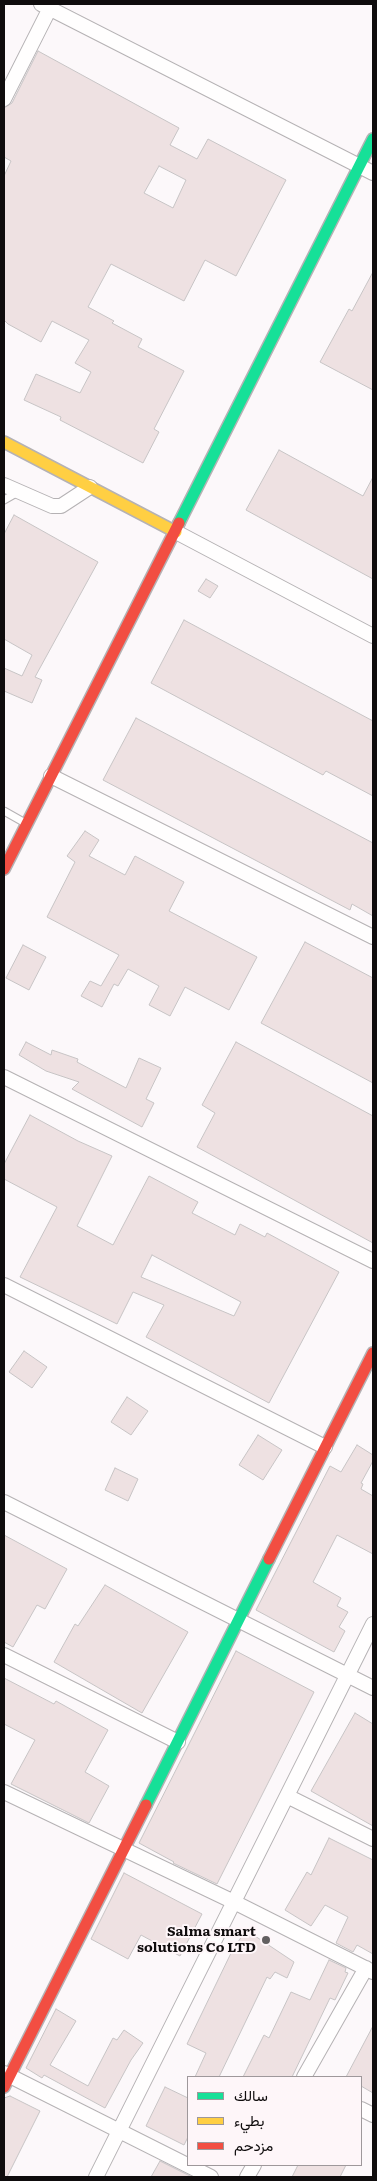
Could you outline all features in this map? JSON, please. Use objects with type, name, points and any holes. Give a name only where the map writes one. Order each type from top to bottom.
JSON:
[{"type":"street","points":[[4,99],[45,6],[373,173]]},
{"type":"street","points":[[4,869],[373,139]]},
{"type":"street","points":[[4,442],[373,636]]},
{"type":"street","points":[[4,486],[52,506],[61,506],[90,487]]},
{"type":"street","points":[[51,776],[373,937]]},
{"type":"street","points":[[4,1077],[373,1261]]},
{"type":"street","points":[[4,1285],[325,1447]]},
{"type":"street","points":[[187,2165],[119,2131],[6,2079],[240,1621],[325,1447],[372,1361]]},
{"type":"street","points":[[4,1502],[373,1688]]},
{"type":"street","points":[[96,2177],[373,1624]]},
{"type":"street","points":[[4,1655],[178,1742]]},
{"type":"street","points":[[4,1792],[123,1848],[370,1970],[305,2076]]},
{"type":"street","points":[[287,1796],[373,1840]]},
{"type":"street","points":[[189,2166],[211,2177]]},
{"type":"street","points":[[247,2177],[253,2166]]},
{"type":"lane","points":[[4,500],[18,492]]},
{"type":"lane","points":[[4,811],[27,824]]},
{"type":"building","points":[[38,51],[179,128],[170,145],[197,159],[208,139],[286,180],[236,276],[205,260],[184,301],[111,264],[88,307],[114,321],[112,323],[142,339],[138,347],[184,371],[154,429],[159,432],[143,463],[60,420],[61,417],[24,400],[36,374],[80,393],[91,372],[75,363],[89,340],[52,321],[41,342],[4,320],[4,176],[11,161],[4,157],[4,108],[12,103]],"holes":[[[159,166],[186,180],[173,208],[144,193]]]},
{"type":"building","points":[[373,272],[373,390],[320,362],[349,309],[352,311]]},
{"type":"building","points":[[279,450],[363,496],[373,477],[373,579],[246,510]]},
{"type":"building","points":[[14,515],[98,562],[35,677],[42,680],[32,703],[4,691],[4,668],[22,676],[32,655],[4,639],[4,534]]},
{"type":"building","points":[[206,579],[218,586],[210,598],[198,591]]},
{"type":"building","points":[[184,620],[373,721],[373,796],[326,771],[323,775],[151,683]]},
{"type":"building","points":[[136,718],[373,843],[373,916],[352,904],[350,910],[103,780]]},
{"type":"building","points":[[85,831],[99,840],[89,856],[125,875],[135,856],[184,882],[169,911],[257,957],[229,1010],[185,987],[170,1016],[149,1005],[159,986],[128,969],[118,986],[114,984],[102,1007],[81,996],[90,981],[101,986],[119,955],[47,917],[75,862],[67,856]]},
{"type":"building","points":[[305,942],[373,978],[373,1083],[261,1023]]},
{"type":"building","points":[[23,945],[46,957],[29,990],[6,978]]},
{"type":"building","points":[[26,1042],[51,1055],[52,1050],[78,1059],[77,1062],[126,1088],[139,1058],[161,1068],[146,1099],[154,1103],[142,1127],[72,1089],[79,1082],[46,1071],[19,1055]]},
{"type":"building","points":[[236,1042],[373,1116],[373,1243],[197,1147],[215,1113],[202,1105]]},
{"type":"building","points":[[30,1115],[78,1141],[112,1156],[77,1226],[113,1245],[149,1176],[198,1202],[192,1213],[235,1235],[240,1224],[265,1237],[267,1233],[339,1272],[269,1403],[146,1337],[164,1305],[133,1292],[117,1324],[20,1277],[57,1207],[4,1179],[4,1164]],"holes":[[[152,1255],[241,1302],[234,1316],[141,1277]]]},
{"type":"building","points":[[24,1351],[47,1367],[32,1388],[9,1372]]},
{"type":"building","points":[[127,1397],[148,1411],[131,1435],[111,1422]]},
{"type":"building","points":[[258,1435],[282,1450],[263,1480],[239,1465]]},
{"type":"building","points":[[357,1445],[373,1455],[373,1461],[361,1483],[363,1484],[361,1489],[373,1496],[373,1554],[337,1535],[313,1582],[341,1598],[337,1606],[348,1612],[339,1627],[345,1631],[334,1652],[256,1610],[330,1466],[341,1472]]},
{"type":"building","points":[[115,1468],[138,1479],[128,1501],[105,1490]]},
{"type":"building","points":[[4,1535],[67,1569],[45,1609],[37,1605],[13,1647],[4,1642]]},
{"type":"building","points":[[105,1585],[188,1632],[142,1713],[54,1662],[75,1624],[78,1626]]},
{"type":"building","points":[[236,1651],[314,1692],[217,1884],[173,1863],[139,1843]]},
{"type":"building","points":[[4,1678],[54,1704],[56,1701],[108,1730],[85,1772],[109,1786],[89,1823],[11,1784],[35,1740],[4,1724]]},
{"type":"building","points":[[355,1713],[373,1724],[373,1826],[311,1791]]},
{"type":"building","points":[[329,1838],[373,1860],[373,1954],[357,1945],[353,1952],[336,1943],[348,1917],[325,1905],[311,1926],[285,1910],[307,1872],[311,1875]]},
{"type":"building","points":[[124,1873],[202,1914],[180,1956],[141,1935],[128,1959],[91,1939]]},
{"type":"building","points":[[246,1930],[294,1962],[287,1978],[275,1972],[270,1979],[267,1977],[219,2076],[195,2076],[206,2053],[187,2044],[232,1951]]},
{"type":"building","points":[[329,1960],[346,1968],[345,1972],[348,1973],[335,2000],[330,1998],[292,2076],[244,2076],[264,2035],[269,2038],[291,1992],[310,2000]]},
{"type":"building","points":[[56,2009],[76,2021],[50,2065],[88,2086],[113,2038],[117,2040],[124,2030],[143,2043],[131,2060],[105,2108],[44,2075],[42,2078],[26,2068]]},
{"type":"building","points":[[373,2026],[373,2093],[362,2087],[362,2076],[347,2076]]},
{"type":"building","points":[[165,2087],[187,2098],[187,2139],[184,2145],[146,2126]]},
{"type":"building","points":[[10,2096],[40,2111],[7,2177],[4,2177],[4,2098]]},
{"type":"building","points":[[160,2161],[192,2177],[151,2177]]},
{"type":"building","points":[[298,2166],[346,2166],[340,2177],[292,2177]]},
{"type":"traffic: fast","points":[[179,523],[373,139]]},
{"type":"traffic: fast","points":[[146,1805],[269,1559]]},
{"type":"traffic: slow","points":[[4,442],[176,532]]},
{"type":"traffic: jam","points":[[4,869],[179,523]]},
{"type":"traffic: jam","points":[[269,1559],[373,1353]]},
{"type":"traffic: jam","points":[[4,2087],[146,1805]]},
{"type":"place","name":"Salma smart solutions Co LTD","points":[[266,1940]]}]
